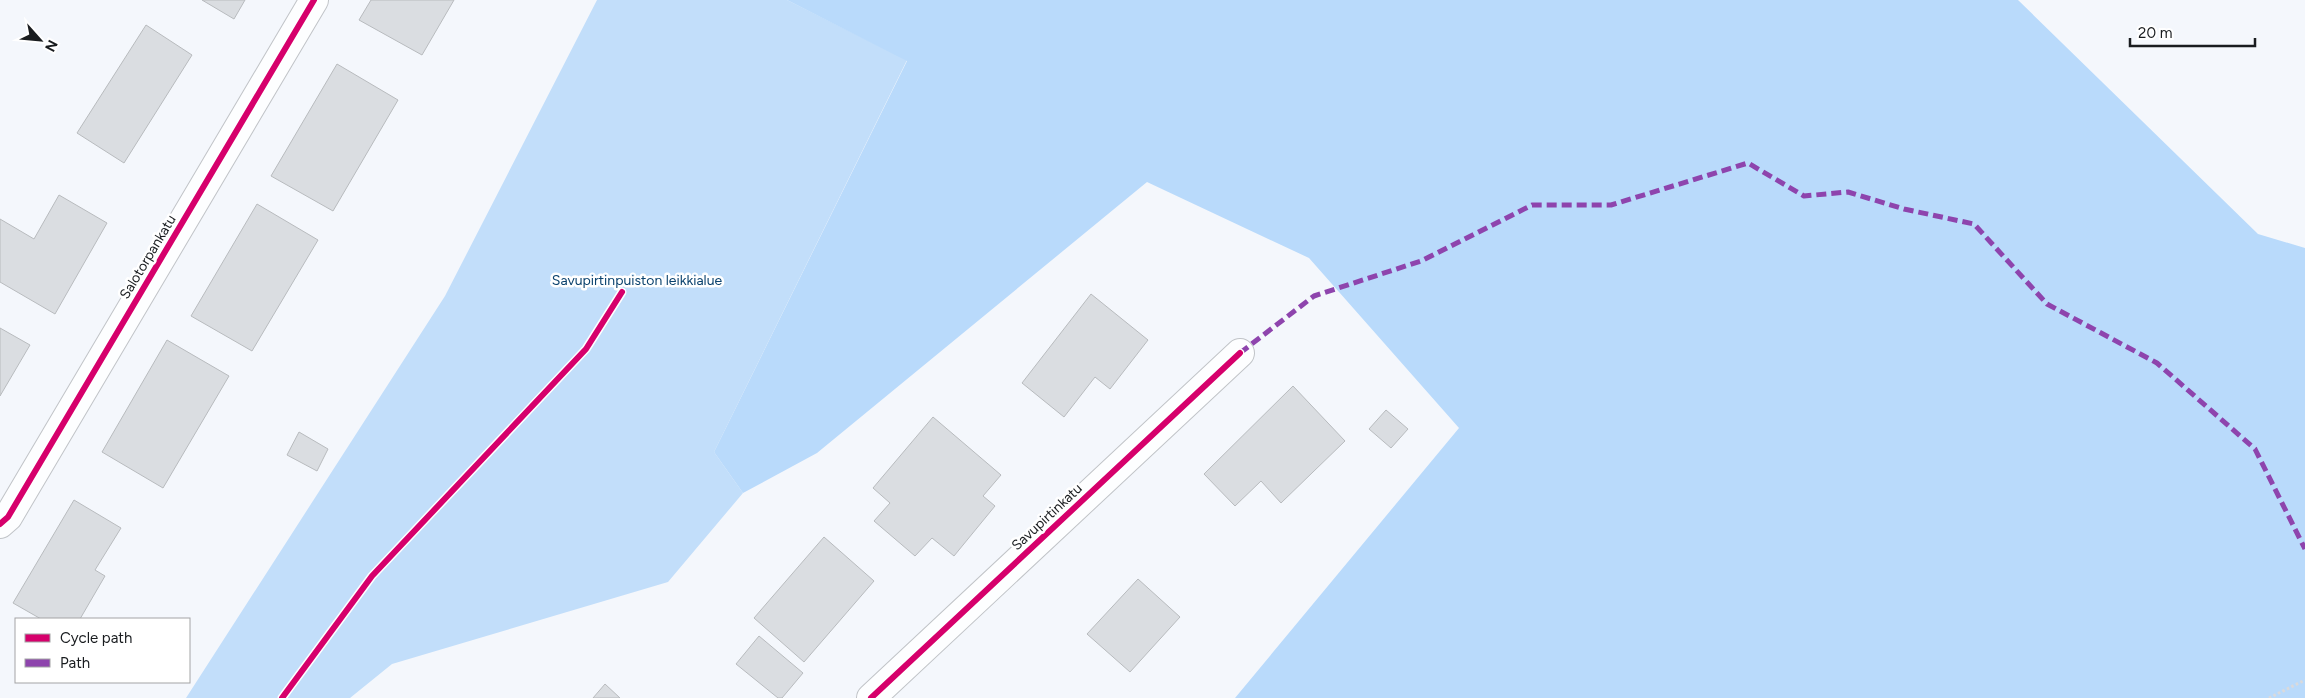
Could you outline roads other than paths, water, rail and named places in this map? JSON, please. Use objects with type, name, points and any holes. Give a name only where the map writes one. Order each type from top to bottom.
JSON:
[{"type":"street","name":"Salotorpankatu","points":[[0,524],[8,517],[314,0]]},
{"type":"street","name":"Savupirtinkatu","points":[[871,698],[1240,354]]},
{"type":"park label","name":"Savupirtinpuiston leikkialue","points":[[637,280]]}]
